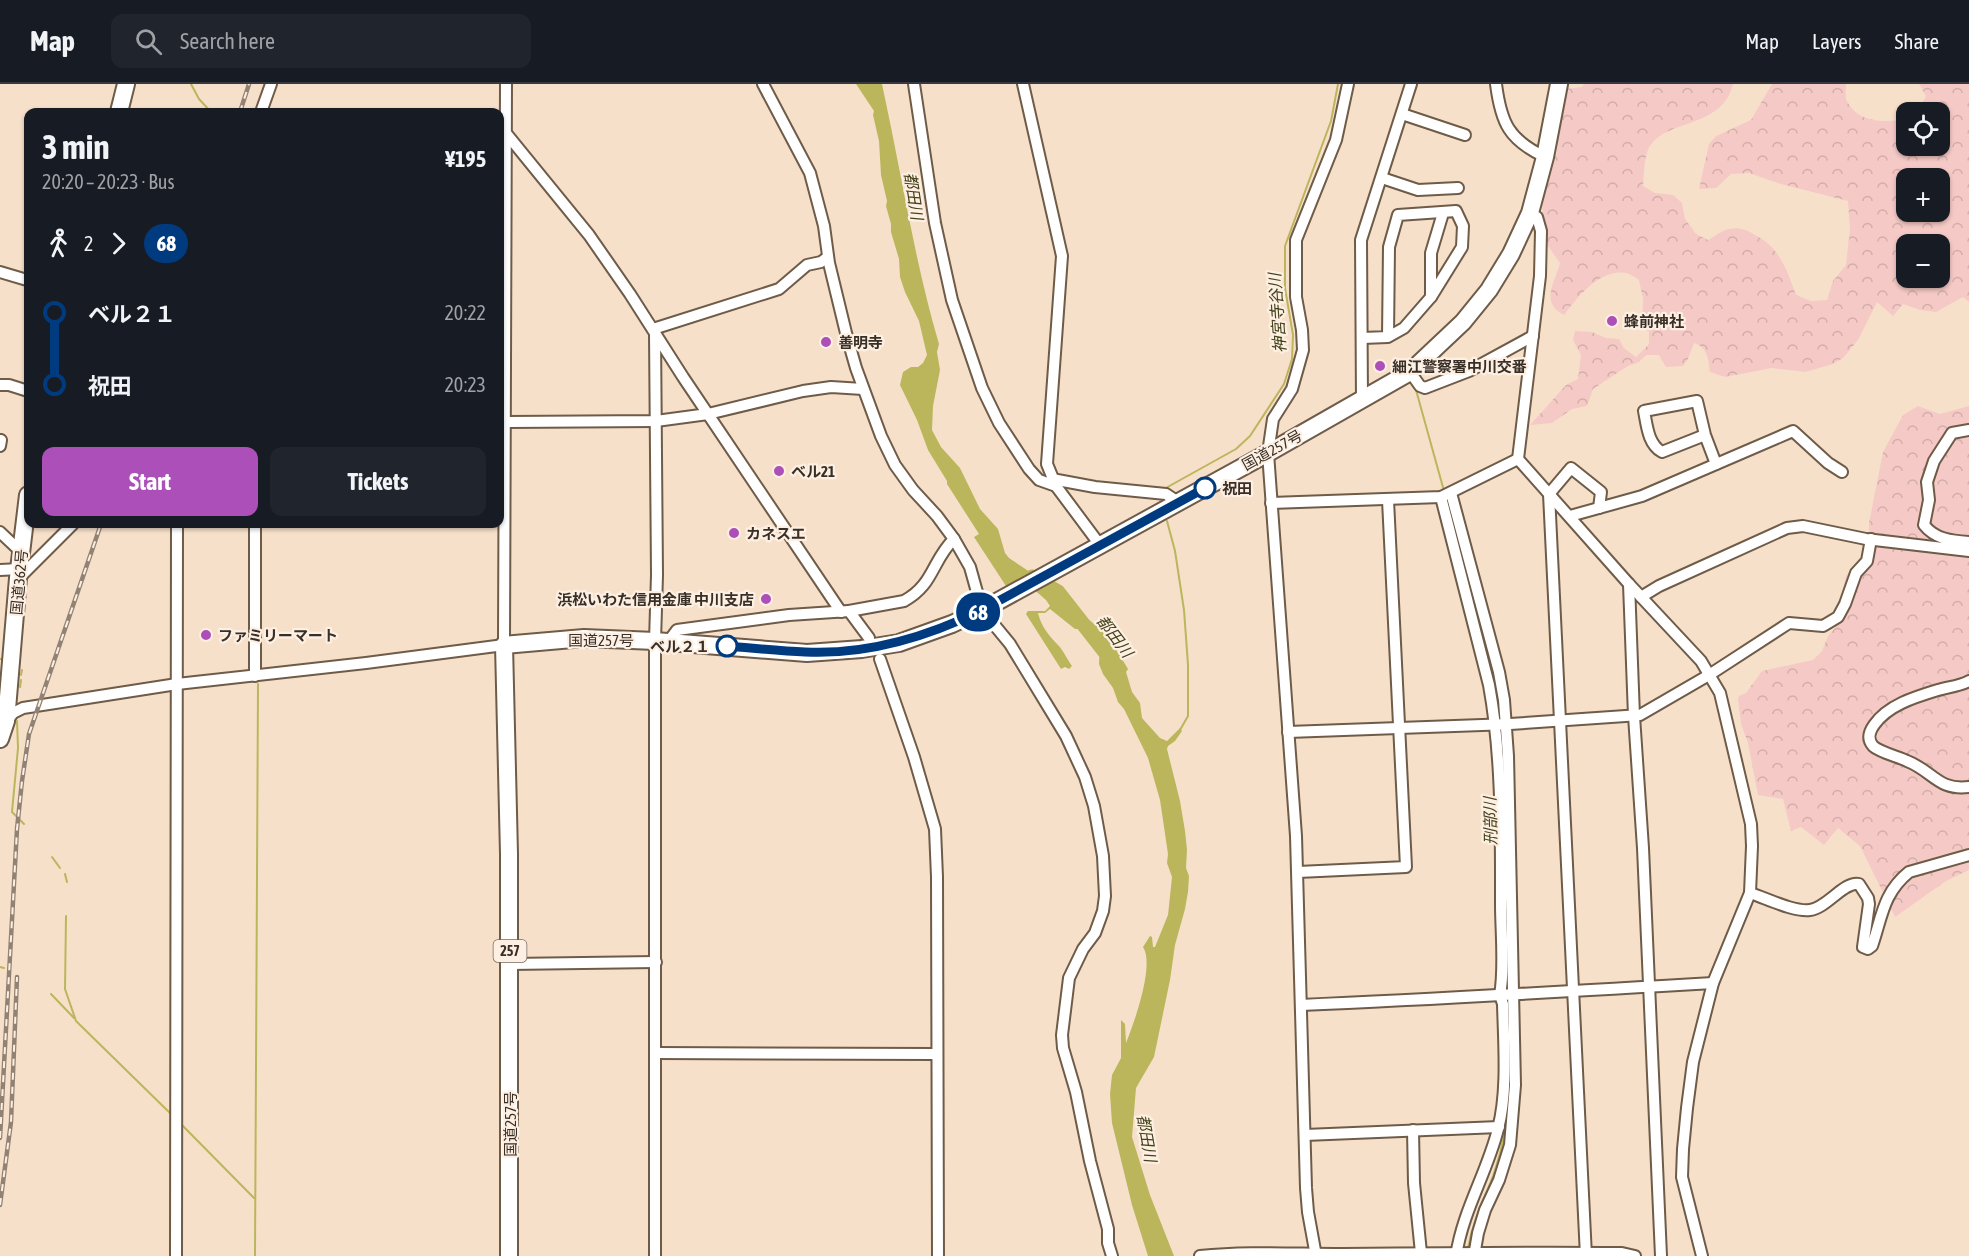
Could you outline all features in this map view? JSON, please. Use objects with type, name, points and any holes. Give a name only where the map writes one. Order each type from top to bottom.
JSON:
[{"type":"highway","points":[[119,108],[126,84]]},
{"type":"highway","name":"国道257号","points":[[509,1256],[510,964],[504,645],[584,638],[662,641],[807,653],[862,649],[898,643],[952,624],[984,608],[1268,453],[1410,372],[1463,322],[1489,290],[1511,254],[1530,213],[1545,157],[1559,84]]},
{"type":"highway","name":"国道362号","points":[[0,739],[6,721],[6,665],[24,528]]},
{"type":"street","points":[[262,108],[271,84]]},
{"type":"street","points":[[6,721],[13,713],[23,708],[177,684],[504,645],[506,84]]},
{"type":"street","points":[[763,84],[810,173],[824,226],[828,257],[846,333],[863,389],[881,436],[895,465],[913,490],[938,516],[954,539],[970,567],[984,608],[1010,644],[1066,736],[1085,777],[1099,832],[1105,896],[1103,911],[1095,933],[1083,949],[1069,978],[1062,1035],[1063,1048],[1076,1092],[1092,1171],[1108,1229],[1108,1243],[1112,1256]]},
{"type":"street","points":[[914,84],[935,223],[952,300],[982,388],[999,423],[1029,469],[1039,480],[1166,494],[1178,502]]},
{"type":"street","points":[[1023,84],[1062,256],[1047,464],[1054,483],[1100,545]]},
{"type":"street","points":[[1316,1255],[1308,1212],[1298,872],[1268,453],[1273,419],[1292,389],[1304,350],[1296,297],[1296,240],[1335,140],[1348,84]]},
{"type":"street","points":[[1362,400],[1362,240],[1411,84]]},
{"type":"street","points":[[1496,84],[1499,109],[1510,132],[1519,142],[1545,157]]},
{"type":"street","points":[[1402,114],[1465,135]]},
{"type":"street","points":[[505,132],[589,236],[708,414],[845,612],[869,638]]},
{"type":"street","points":[[1382,178],[1418,190],[1458,188]]},
{"type":"street","points":[[1362,338],[1389,337],[1404,328],[1431,297],[1462,247],[1463,226],[1456,211],[1398,215],[1389,247],[1389,337]]},
{"type":"street","points":[[1431,297],[1431,253],[1443,213]]},
{"type":"street","points":[[1530,213],[1537,217],[1541,231],[1540,276],[1518,459],[1701,661],[1720,693],[1751,824],[1750,892],[1713,983],[1692,1062],[1682,1177],[1702,1256]]},
{"type":"street","points":[[654,331],[779,289],[807,265],[821,262],[828,257]]},
{"type":"street","points":[[0,272],[24,279]]},
{"type":"street","points":[[654,331],[657,575],[662,641],[656,962],[655,1256]]},
{"type":"street","points":[[1410,372],[1420,386],[1425,388],[1469,371],[1533,336]]},
{"type":"street","points":[[0,385],[24,390]]},
{"type":"street","points":[[505,422],[656,421],[708,414],[803,391],[831,387],[863,389]]},
{"type":"street","points":[[1704,435],[1662,452],[1655,448],[1647,431],[1644,411],[1697,401],[1704,435],[1716,464]]},
{"type":"street","points":[[1969,430],[1952,433],[1934,461],[1927,482],[1929,500],[1923,525],[1931,534],[1941,538],[1969,542]]},
{"type":"street","points":[[1570,516],[1642,496],[1792,431],[1828,463],[1842,471]]},
{"type":"street","points":[[1271,503],[1445,496],[1518,459]]},
{"type":"street","points":[[1586,1255],[1549,494],[1571,468],[1601,492],[1599,508]]},
{"type":"street","points":[[1445,496],[1499,672],[1506,995],[1515,1085],[1510,1145],[1499,1180],[1485,1210],[1473,1254]]},
{"type":"street","points":[[1298,872],[1406,867],[1388,500]]},
{"type":"street","points":[[1641,597],[1787,528],[1803,526],[1871,539],[1969,551]]},
{"type":"street","points":[[0,570],[20,566],[68,528]]},
{"type":"street","points":[[176,1256],[177,528]]},
{"type":"street","points":[[255,528],[255,676]]},
{"type":"street","points":[[0,532],[20,566]]},
{"type":"street","points":[[662,641],[677,630],[789,615],[845,612],[904,601],[920,591],[945,548],[954,539]]},
{"type":"street","points":[[1288,732],[1500,725],[1634,716],[1709,675],[1789,623],[1823,626],[1838,617],[1856,573],[1867,561],[1871,539]]},
{"type":"street","points":[[1629,584],[1661,1256]]},
{"type":"street","points":[[880,659],[914,757],[935,829],[938,1256]]},
{"type":"street","points":[[1969,681],[1938,690],[1889,710],[1869,731],[1869,738],[1876,749],[1916,764],[1948,787],[1969,787]]},
{"type":"street","points":[[1750,892],[1785,906],[1811,910],[1826,903],[1851,884],[1859,884],[1868,898],[1863,947],[1868,949],[1872,946],[1889,893],[1909,872],[1969,855]]},
{"type":"street","points":[[510,964],[656,962]]},
{"type":"street","points":[[1301,1005],[1713,983]]},
{"type":"street","points":[[1456,1254],[1462,1225],[1471,1199],[1486,1170],[1499,1127],[1505,1061],[1503,1004],[1506,995]]},
{"type":"street","points":[[656,1053],[936,1054]]},
{"type":"street","points":[[1305,1134],[1499,1127]]},
{"type":"street","points":[[1413,1130],[1414,1183],[1421,1253]]},
{"type":"street","points":[[1200,1256],[1232,1252],[1316,1255],[1622,1253],[1635,1256]]},
{"type":"green space","points":[[1584,84],[1733,84],[1727,99],[1716,110],[1664,134],[1653,142],[1646,157],[1643,186],[1655,193],[1673,195],[1682,203],[1685,219],[1696,234],[1708,240],[1724,231],[1736,228],[1743,229],[1764,240],[1782,260],[1796,295],[1811,301],[1827,300],[1833,281],[1846,265],[1850,229],[1848,201],[1781,184],[1749,173],[1731,174],[1716,188],[1699,189],[1709,144],[1716,136],[1751,120],[1772,84],[1846,84],[1846,99],[1857,113],[1872,120],[1896,120],[1896,156],[1950,156],[1950,102],[1923,102],[1926,96],[1919,84],[1969,84],[1969,302],[1963,297],[1936,312],[1920,310],[1903,304],[1893,316],[1877,302],[1858,340],[1843,358],[1833,364],[1805,372],[1772,368],[1725,377],[1710,372],[1705,351],[1694,343],[1683,366],[1666,367],[1659,355],[1646,355],[1639,362],[1628,366],[1593,389],[1587,406],[1572,409],[1552,423],[1530,425],[1566,385],[1578,379],[1581,355],[1573,340],[1575,331],[1592,332],[1606,338],[1619,339],[1624,348],[1636,357],[1649,344],[1649,331],[1642,329],[1643,299],[1639,280],[1629,274],[1616,273],[1598,280],[1564,315],[1552,304],[1552,286],[1560,263],[1546,243],[1541,196],[1546,170],[1557,153],[1558,126],[1565,89],[1582,87]]},
{"type":"green space","points":[[1918,406],[1940,414],[1969,406],[1969,870],[1946,881],[1895,917],[1860,846],[1838,828],[1824,845],[1801,827],[1791,831],[1783,799],[1758,795],[1748,743],[1741,724],[1738,699],[1746,693],[1762,671],[1813,660],[1822,651],[1828,636],[1838,624],[1846,576],[1869,546],[1869,523],[1883,452],[1903,415]]},
{"type":"shaded area","points":[[856,84],[882,84],[915,247],[939,344],[937,352],[940,370],[933,406],[932,430],[941,447],[960,468],[980,509],[998,529],[1005,553],[1009,558],[1048,584],[1056,594],[1107,634],[1128,669],[1126,672],[1132,692],[1140,703],[1142,718],[1160,738],[1167,741],[1180,728],[1182,731],[1167,749],[1185,831],[1188,892],[1175,945],[1154,1057],[1136,1088],[1132,1137],[1150,1195],[1174,1256],[1148,1256],[1132,1205],[1112,1123],[1110,1094],[1112,1075],[1121,1058],[1121,1020],[1125,1024],[1126,1043],[1142,994],[1147,967],[1143,947],[1150,936],[1153,947],[1155,947],[1168,915],[1172,877],[1167,863],[1168,854],[1160,800],[1148,758],[1099,664],[1100,644],[1079,629],[1075,629],[1050,609],[1045,613],[1038,613],[1046,630],[1062,649],[1072,666],[1069,669],[1065,667],[1061,669],[1026,614],[1028,611],[1045,611],[1050,606],[1031,587],[1006,586],[974,537],[979,534],[928,450],[900,385],[903,372],[911,367],[918,367],[927,355],[919,321],[900,277],[899,259],[891,232],[881,175],[874,111]]},
{"type":"waterway","points":[[191,84],[199,99],[207,108]]},
{"type":"waterway","name":"神宮寺谷川","points":[[1164,489],[1236,449],[1250,436],[1284,384],[1292,359],[1293,335],[1285,288],[1285,246],[1331,121],[1338,84]]},
{"type":"waterway","name":"刑部川","points":[[1416,390],[1444,491]]},
{"type":"waterway","name":"神宮寺谷川","points":[[1167,521],[1175,551],[1184,610],[1188,665],[1188,716],[1180,730]]},
{"type":"waterway","points":[[260,528],[260,542]]},
{"type":"waterway","name":"刑部川","points":[[1460,552],[1481,624]]},
{"type":"waterway","name":"都田川","points":[[1032,577],[1058,592],[1112,661]]},
{"type":"waterway","points":[[21,675],[22,670]]},
{"type":"waterway","points":[[20,687],[21,680]]},
{"type":"waterway","points":[[255,1256],[258,684]]},
{"type":"waterway","points":[[17,721],[18,748],[12,812],[24,824]]},
{"type":"waterway","points":[[52,857],[60,868]]},
{"type":"waterway","points":[[65,874],[67,882]]},
{"type":"waterway","points":[[66,916],[65,989],[76,1021],[172,1115]]},
{"type":"waterway","points":[[0,967],[4,968]]},
{"type":"waterway","points":[[51,994],[74,1018]]},
{"type":"waterway","points":[[180,1123],[254,1198]]},
{"type":"waterway","name":"刑部川","points":[[1468,1248],[1475,1220],[1493,1176],[1506,1125]]},
{"type":"railway","points":[[241,108],[249,84]]},
{"type":"railway","points":[[0,1138],[17,829],[29,734],[100,528]]},
{"type":"railway","points":[[0,1205],[11,1122],[17,977]]},
{"type":"bus line","name":"68","points":[[727,646],[807,653],[862,649],[898,643],[952,624],[982,610],[1205,488]]},
{"type":"place","name":"蜂前神社","points":[[1612,321]]},
{"type":"place","name":"善明寺","points":[[826,342]]},
{"type":"place","name":"細江警察署中川交番","points":[[1380,366]]},
{"type":"place","name":"ベル21","points":[[779,471]]},
{"type":"place","name":"祝田","points":[[1205,488]]},
{"type":"place","name":"カネスエ","points":[[734,533]]},
{"type":"place","name":"浜松いわた信用金庫 中川支店","points":[[766,599]]},
{"type":"place","name":"ファミリーマート","points":[[206,635]]},
{"type":"place","name":"ベル２１","points":[[727,646]]}]
